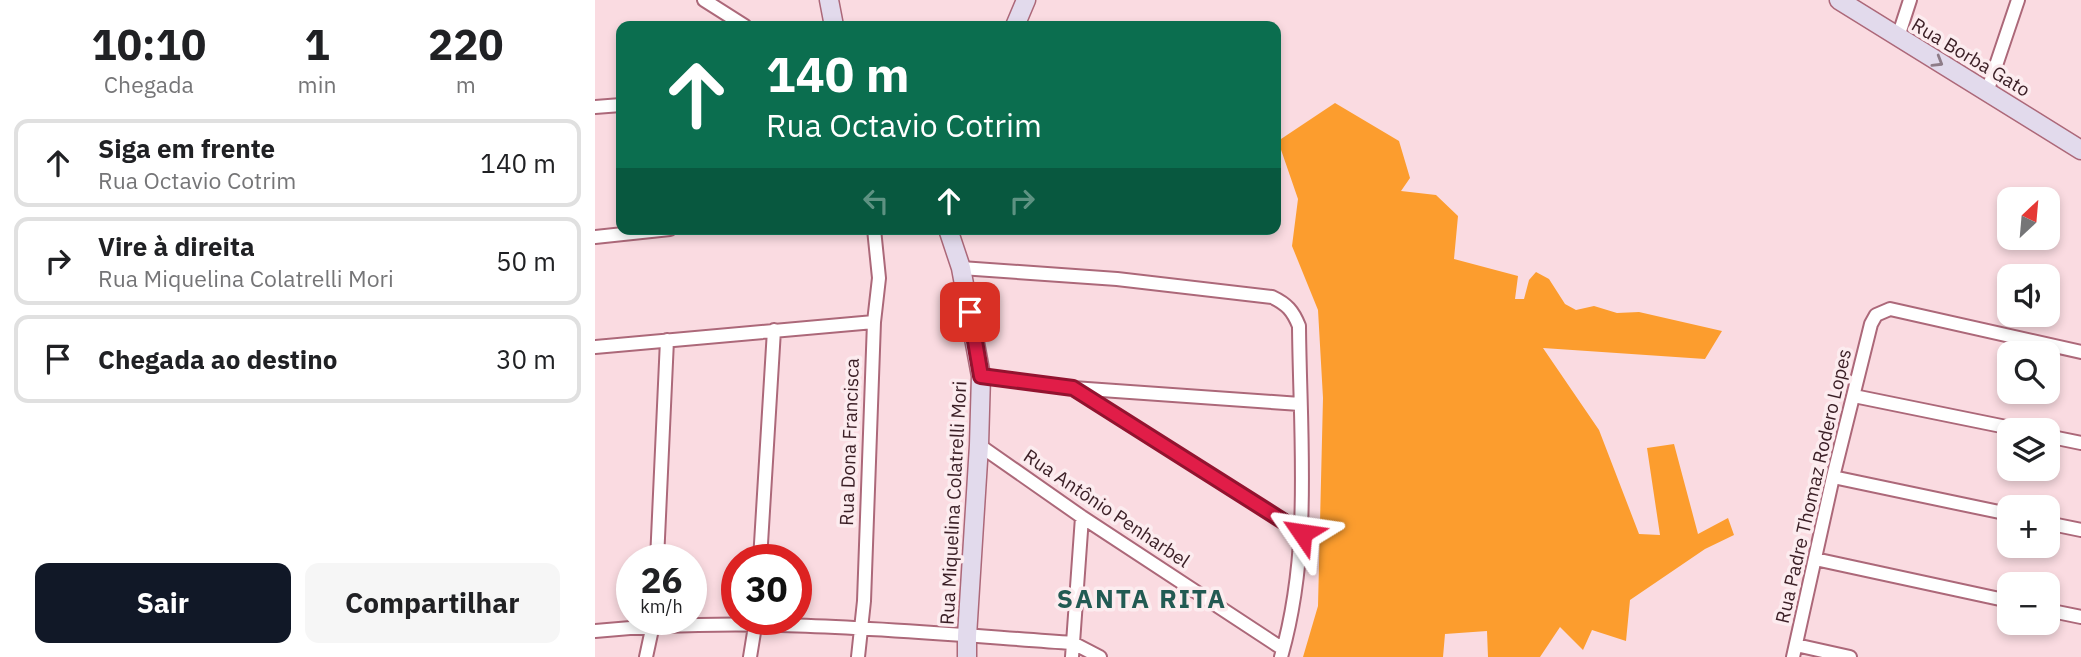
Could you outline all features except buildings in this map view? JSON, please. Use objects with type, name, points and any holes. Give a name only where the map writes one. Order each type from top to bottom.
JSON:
[{"type":"street","points":[[704,0],[737,21]]},
{"type":"street","points":[[829,0],[833,21]]},
{"type":"street","points":[[1017,21],[1027,0]]},
{"type":"street","name":"Rua Borba Gato","points":[[1839,0],[2081,148]]},
{"type":"street","points":[[1898,37],[1910,0]]},
{"type":"street","points":[[1987,92],[2018,0]]},
{"type":"street","points":[[595,107],[616,105]]},
{"type":"street","points":[[595,237],[616,235]]},
{"type":"street","name":"Rua Dona Francisca","points":[[858,657],[862,628],[874,322],[879,278],[875,235]]},
{"type":"street","name":"Rua Miquelina Colatrelli Mori","points":[[950,235],[961,268],[981,376],[967,657]]},
{"type":"street","points":[[961,268],[1117,279],[1272,297],[1286,303],[1299,326],[1302,533],[1298,581],[1282,653]]},
{"type":"street","name":"Rua Padre Thomaz Rodero Lopes","points":[[1795,651],[1833,477],[1871,324],[1876,315],[1890,309],[2081,352]]},
{"type":"street","points":[[595,346],[874,322]]},
{"type":"street","points":[[761,544],[774,330]]},
{"type":"street","points":[[658,544],[667,340]]},
{"type":"street","points":[[981,376],[1073,388],[1300,404]]},
{"type":"street","points":[[1073,388],[1302,533]]},
{"type":"street","points":[[1854,396],[1997,425]]},
{"type":"street","points":[[2060,439],[2081,443]]},
{"type":"street","name":"Rua Antônio Penharbel","points":[[979,444],[1282,653]]},
{"type":"street","points":[[1833,477],[1997,511]]},
{"type":"street","points":[[1072,657],[1083,517]]},
{"type":"street","points":[[2060,526],[2081,530]]},
{"type":"street","points":[[1815,559],[1997,598]]},
{"type":"street","points":[[2060,613],[2081,617]]},
{"type":"street","points":[[812,626],[1073,643],[1100,657]]},
{"type":"street","points":[[595,631],[616,628]]},
{"type":"street","points":[[646,657],[651,635]]},
{"type":"street","points":[[750,657],[753,635]]},
{"type":"street","points":[[1795,651],[1850,657]]},
{"type":"shaded area","points":[[1335,103],[1399,141],[1410,178],[1401,191],[1436,195],[1458,216],[1454,259],[1518,276],[1515,299],[1524,299],[1529,280],[1536,272],[1549,279],[1565,304],[1576,310],[1594,306],[1617,313],[1639,312],[1722,331],[1705,359],[1543,348],[1599,430],[1639,534],[1660,535],[1647,448],[1674,444],[1698,534],[1728,518],[1734,535],[1705,549],[1630,600],[1626,641],[1592,630],[1583,650],[1560,627],[1540,657],[1488,657],[1487,631],[1445,634],[1443,657],[1303,657],[1318,606],[1323,398],[1318,310],[1292,246],[1298,199],[1281,150],[1281,139]]},
{"type":"district","name":"SANTA RITA","points":[[1142,599]]},
{"type":"route","points":[[970,312],[981,376],[1073,388],[1302,533]]}]
